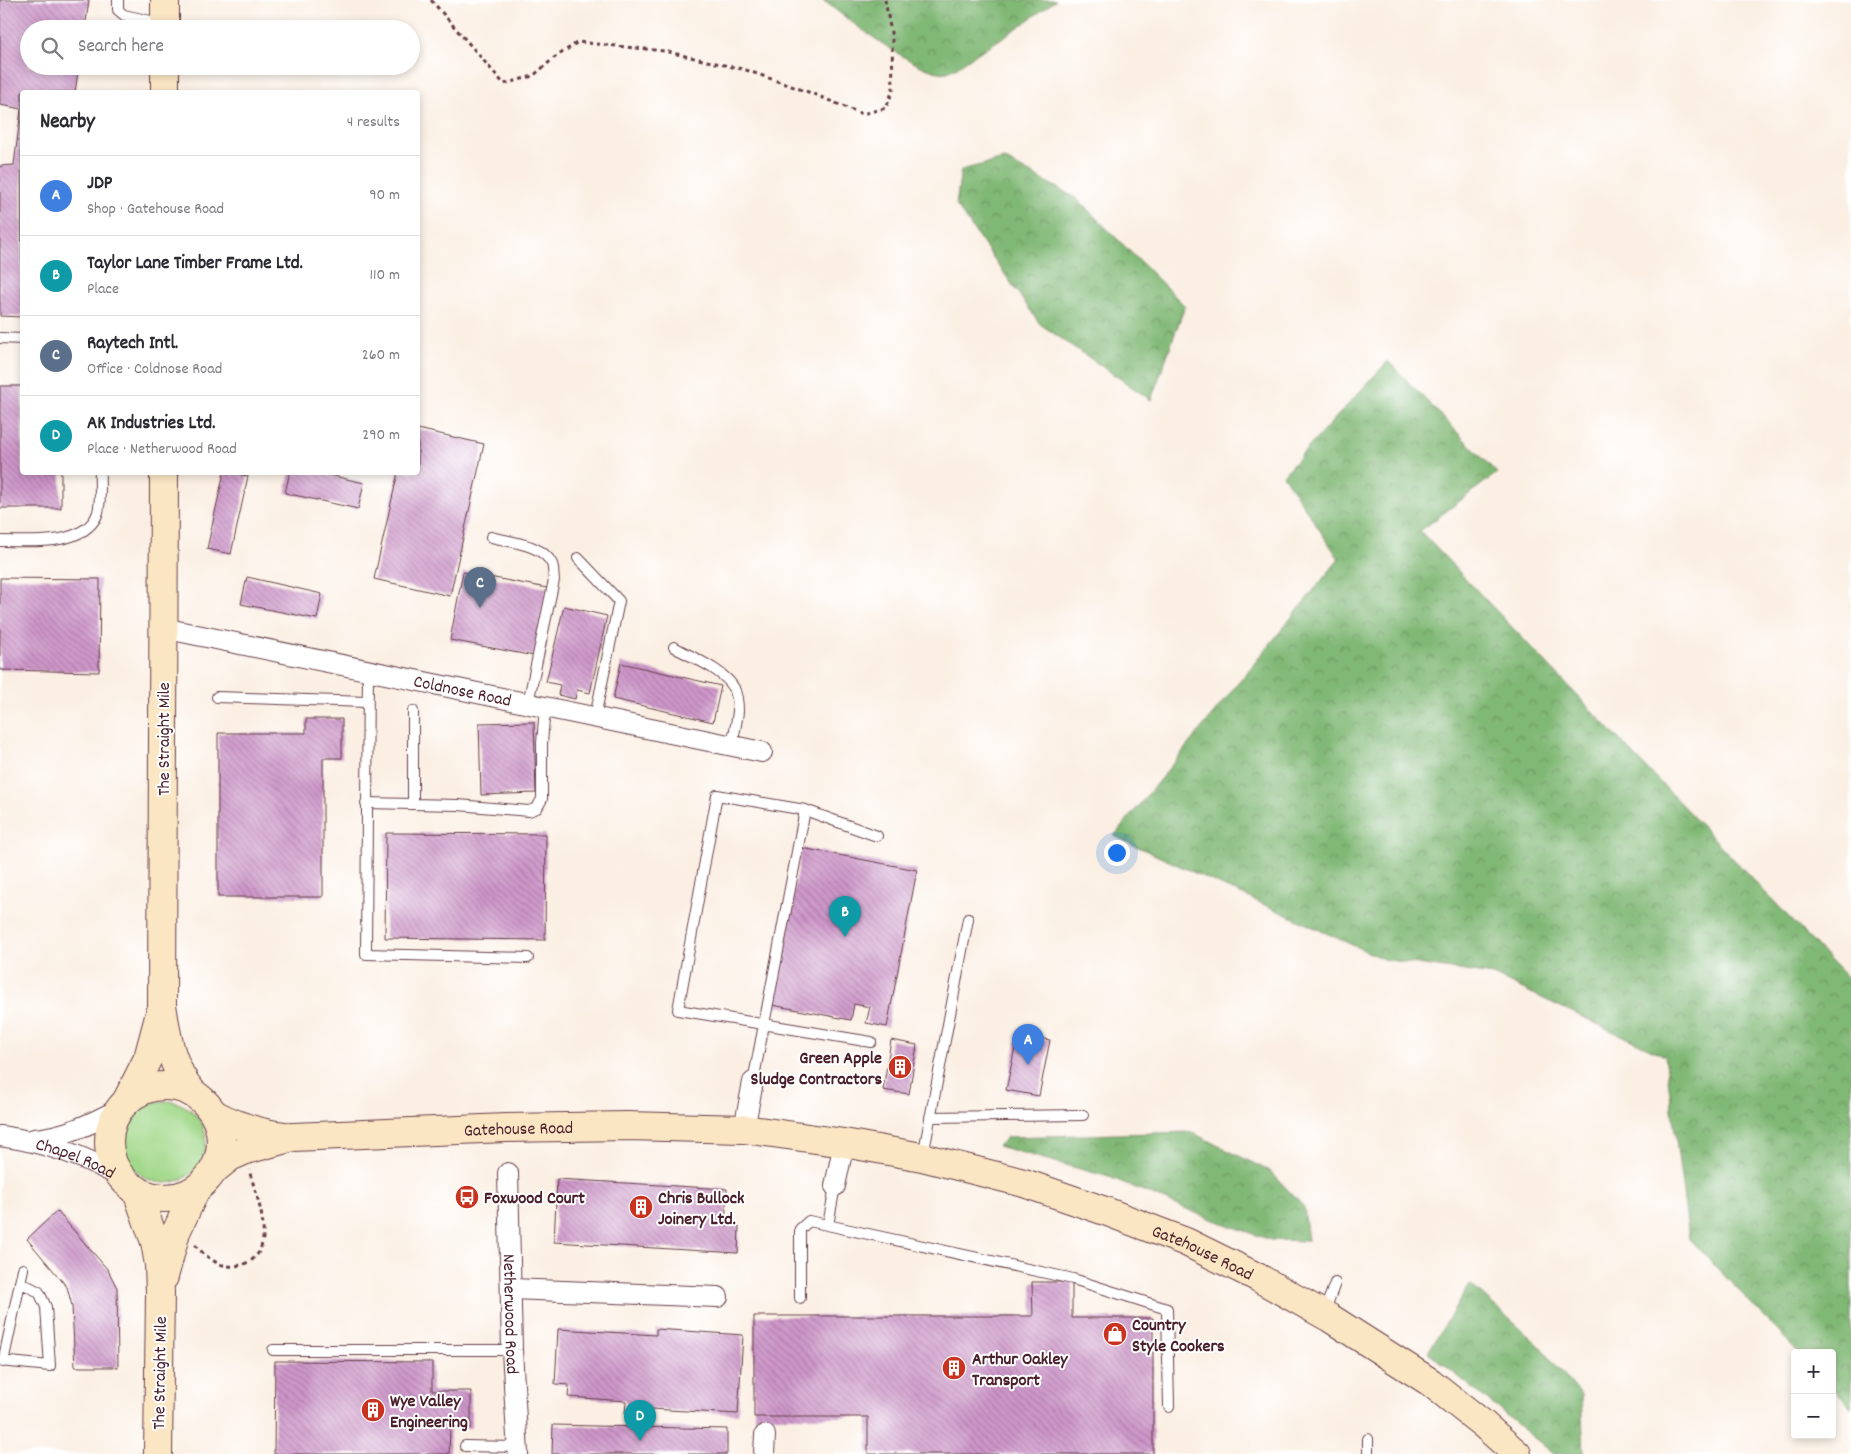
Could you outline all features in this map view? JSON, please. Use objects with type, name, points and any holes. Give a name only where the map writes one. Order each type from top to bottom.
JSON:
[{"type":"main road","points":[[165,75],[165,90]]},
{"type":"main road","name":"The Straight Mile","points":[[164,475],[162,1004],[170,1050],[183,1081],[193,1093]]},
{"type":"main road","name":"The Straight Mile","points":[[124,1105],[148,1058],[162,1004]]},
{"type":"main road","points":[[165,1086],[180,1088],[193,1093],[205,1102],[214,1114],[220,1128],[222,1143],[220,1157],[215,1169],[207,1180],[196,1189],[172,1198],[154,1197],[130,1185],[116,1169],[111,1156],[109,1141],[112,1127],[124,1105],[144,1090],[165,1086]]},
{"type":"main road","name":"Gatehouse Road","points":[[214,1114],[230,1123],[251,1130],[265,1134],[293,1137],[627,1126],[744,1130],[844,1143],[922,1157],[1024,1183],[1186,1242],[1257,1277],[1324,1314],[1383,1350],[1430,1382],[1517,1454]]},
{"type":"main road","name":"Gatehouse Road","points":[[215,1169],[230,1157],[246,1150],[293,1137]]},
{"type":"main road","name":"The Straight Mile","points":[[130,1185],[155,1242],[160,1293],[158,1454]]},
{"type":"main road","name":"The Straight Mile","points":[[160,1293],[176,1232],[196,1189]]},
{"type":"street","name":"Coldnose Road","points":[[163,628],[762,752]]},
{"type":"street","points":[[744,1130],[753,1082]]},
{"type":"street","name":"Chapel Road","points":[[0,1136],[25,1139],[49,1138],[85,1127],[124,1105]]},
{"type":"street","name":"Chapel Road","points":[[25,1139],[79,1156],[102,1166],[130,1185]]},
{"type":"street","points":[[835,1186],[844,1143]]},
{"type":"street","name":"Netherwood Road","points":[[508,1173],[512,1350],[518,1450]]},
{"type":"street","points":[[511,1289],[718,1297]]},
{"type":"lane","points":[[118,0],[118,10],[124,15],[165,18]]},
{"type":"lane","points":[[0,338],[20,338]]},
{"type":"lane","points":[[0,541],[56,540],[84,531],[98,515],[100,475]]},
{"type":"lane","points":[[366,803],[458,805],[529,811],[537,808],[542,799],[542,743],[536,705],[554,580],[552,564],[544,554],[534,548],[491,537]]},
{"type":"lane","points":[[578,558],[619,601],[595,717]]},
{"type":"lane","points":[[674,647],[726,678],[734,688],[737,697],[738,713],[732,746]]},
{"type":"lane","points":[[368,670],[366,954],[528,958]]},
{"type":"lane","points":[[217,698],[367,702]]},
{"type":"lane","points":[[413,711],[413,804]]},
{"type":"lane","points":[[871,1042],[678,1010],[717,795],[805,810],[878,836]]},
{"type":"lane","points":[[753,1082],[805,810]]},
{"type":"lane","points":[[922,1157],[968,919]]},
{"type":"lane","points":[[930,1118],[1083,1115]]},
{"type":"lane","points":[[828,1225],[835,1186]]},
{"type":"lane","points":[[800,1298],[800,1230],[809,1221],[1073,1279],[1167,1309],[1169,1407]]},
{"type":"lane","points":[[20,1282],[39,1292],[46,1307],[50,1366],[1,1362],[23,1269]]},
{"type":"lane","points":[[1324,1314],[1335,1283]]},
{"type":"lane","points":[[273,1350],[512,1350]]},
{"type":"lane","points":[[1368,1439],[1368,1454]]},
{"type":"lane","points":[[465,1446],[518,1450]]},
{"type":"path","points":[[431,0],[504,84],[533,76],[554,58],[578,42],[664,51],[746,70],[811,93],[862,114],[886,108],[893,90],[892,38],[885,0]]},
{"type":"path","points":[[194,1243],[209,1258],[224,1265],[233,1266],[248,1262],[260,1250],[264,1232],[249,1169]]},
{"type":"green space","points":[[823,0],[1056,0],[957,67],[947,72],[936,72],[921,66],[884,44]]},
{"type":"green space","points":[[1004,159],[1076,198],[1185,306],[1151,400],[1040,324],[956,205],[961,170]]},
{"type":"green space","points":[[1388,361],[1497,473],[1420,531],[1851,982],[1851,1407],[1836,1392],[1836,1349],[1795,1349],[1689,1239],[1665,1056],[1493,975],[1383,959],[1114,836],[1339,559],[1283,475]]},
{"type":"green space","points":[[157,1101],[173,1101],[188,1108],[199,1119],[206,1134],[203,1158],[194,1171],[173,1183],[157,1183],[142,1176],[131,1165],[124,1150],[124,1134],[131,1119],[142,1108]]},
{"type":"green space","points":[[1191,1132],[1271,1172],[1304,1207],[1308,1241],[1271,1240],[1208,1218],[1112,1178],[998,1146],[1007,1137]]},
{"type":"green space","points":[[1470,1284],[1539,1345],[1581,1395],[1584,1454],[1554,1454],[1428,1352]]},
{"type":"building","points":[[0,0],[89,0],[86,20],[20,20],[20,75],[78,75],[75,90],[20,90],[20,109],[0,105]]},
{"type":"building","points":[[20,118],[20,317],[0,316],[0,166],[14,165]]},
{"type":"building","points":[[0,386],[20,386],[20,475],[61,475],[61,508],[0,508]]},
{"type":"building","points":[[420,429],[484,444],[450,596],[374,579],[397,475],[420,475]]},
{"type":"building","points":[[223,475],[248,476],[231,554],[207,549]]},
{"type":"building","points":[[289,475],[329,475],[364,483],[358,509],[285,493]]},
{"type":"building","points":[[463,572],[547,588],[534,656],[450,640]]},
{"type":"building","points":[[247,577],[322,594],[317,619],[241,604]]},
{"type":"building","points":[[0,578],[100,579],[99,672],[0,670]]},
{"type":"building","points":[[564,606],[607,616],[590,693],[577,690],[575,699],[558,695],[560,685],[546,682]]},
{"type":"building","points":[[621,663],[721,686],[713,722],[613,699]]},
{"type":"building","points":[[306,719],[342,719],[342,758],[323,758],[323,897],[218,897],[218,733],[306,733]]},
{"type":"building","points":[[534,722],[536,793],[481,795],[479,723]]},
{"type":"building","points":[[386,833],[546,834],[545,940],[385,938]]},
{"type":"building","points":[[802,848],[917,870],[887,1027],[866,1023],[870,1007],[854,1004],[851,1020],[772,1005]]},
{"type":"building","points":[[1018,1034],[1050,1040],[1039,1096],[1006,1090]]},
{"type":"building","name":"Green Apple Sludge Contractors","points":[[891,1040],[917,1045],[909,1094],[883,1090]]},
{"type":"building","name":"Chris Bullock Joinery Ltd.","points":[[557,1179],[727,1189],[725,1225],[739,1226],[738,1253],[554,1242]]},
{"type":"building","points":[[57,1211],[108,1270],[117,1288],[118,1367],[75,1367],[72,1306],[67,1287],[27,1239]]},
{"type":"building","name":"Arthur Oakley Transport","points":[[1032,1282],[1072,1282],[1072,1318],[1153,1318],[1153,1454],[868,1454],[868,1417],[754,1417],[754,1316],[1033,1316]]},
{"type":"building","points":[[558,1329],[656,1335],[656,1329],[743,1335],[738,1414],[651,1409],[651,1416],[625,1414],[626,1401],[568,1397],[569,1385],[555,1384]]},
{"type":"building","name":"Wye Valley Engineering","points":[[275,1361],[432,1362],[432,1391],[471,1391],[471,1428],[450,1428],[449,1454],[274,1454]]},
{"type":"building","points":[[553,1425],[727,1429],[727,1454],[552,1454]]},
{"type":"place","name":"Raytech Intl.","points":[[480,608]]},
{"type":"place","name":"Taylor Lane Timber Frame Ltd.","points":[[845,937]]},
{"type":"place","name":"JDP","points":[[1028,1065]]},
{"type":"place","name":"Green Apple Sludge Contractors","points":[[900,1067]]},
{"type":"place","name":"Foxwood Court","points":[[467,1197]]},
{"type":"place","name":"Chris Bullock Joinery Ltd.","points":[[641,1207]]},
{"type":"place","name":"Country Style Cookers","points":[[1115,1334]]},
{"type":"place","name":"Arthur Oakley Transport","points":[[954,1368]]},
{"type":"place","name":"Wye Valley Engineering","points":[[373,1410]]},
{"type":"place","name":"AK Industries Ltd.","points":[[640,1441]]}]
